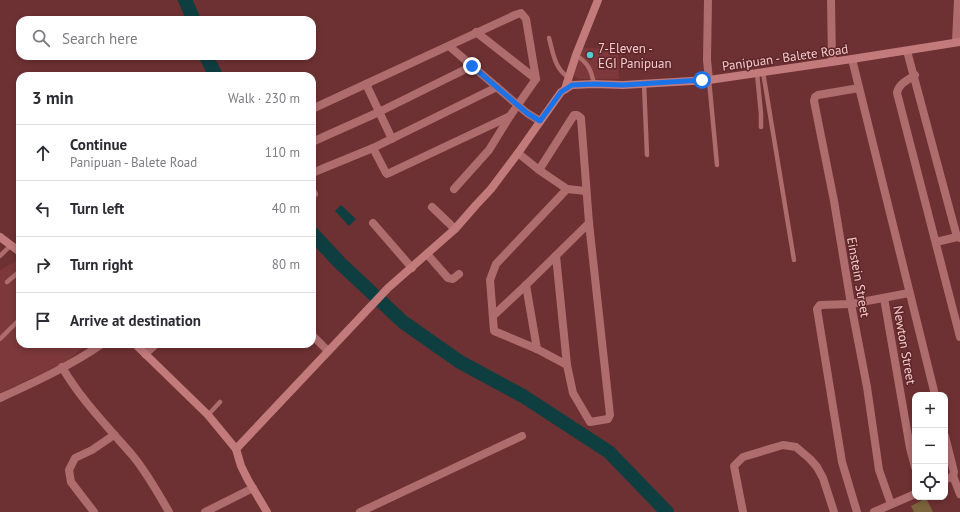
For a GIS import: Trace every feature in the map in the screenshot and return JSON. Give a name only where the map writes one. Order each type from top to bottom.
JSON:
[{"type":"main road","points":[[236,449],[388,288],[455,229],[491,189],[561,92],[565,89],[576,55],[598,0]]},
{"type":"main road","name":"Panipuan - Balete Road","points":[[565,89],[572,85],[644,84],[709,80],[958,42]]},
{"type":"main road","points":[[0,237],[16,249]]},
{"type":"main road","points":[[139,348],[208,415],[236,449],[241,466],[267,512]]},
{"type":"street","points":[[708,0],[707,60],[709,80]]},
{"type":"street","points":[[832,0],[832,62]]},
{"type":"street","points":[[958,0],[958,42]]},
{"type":"street","points":[[316,106],[449,46],[476,32],[518,14],[524,15],[526,19],[536,79],[510,116],[489,150],[454,188]]},
{"type":"street","points":[[476,32],[536,79]]},
{"type":"street","points":[[449,46],[527,113],[540,121]]},
{"type":"street","points":[[907,50],[958,237],[936,242]]},
{"type":"street","points":[[852,59],[934,392]]},
{"type":"street","points":[[316,140],[379,112],[472,66]]},
{"type":"street","points":[[914,75],[897,88],[897,93],[960,337]]},
{"type":"street","points":[[366,84],[392,139]]},
{"type":"street","points":[[316,171],[373,148],[497,87]]},
{"type":"street","name":"Einstein Street","points":[[859,88],[818,95],[815,96],[814,101],[834,201],[851,304],[867,387],[879,470],[891,504]]},
{"type":"street","points":[[539,170],[574,115],[577,114],[581,118],[589,223],[610,414],[608,419],[590,422],[573,393],[567,365],[556,256]]},
{"type":"street","points":[[373,148],[387,174],[510,116]]},
{"type":"street","points":[[518,153],[539,170],[567,188],[586,192]]},
{"type":"street","points":[[567,188],[496,264],[490,280],[494,331],[536,349],[567,365]]},
{"type":"street","points":[[432,207],[455,229]]},
{"type":"street","points":[[373,223],[412,268]]},
{"type":"street","points":[[493,316],[589,223]]},
{"type":"street","points":[[427,254],[448,278],[453,279],[459,274]]},
{"type":"street","points":[[526,285],[536,349]]},
{"type":"street","points":[[857,512],[842,462],[817,310],[820,305],[851,304],[909,293]]},
{"type":"street","name":"Newton Street","points":[[884,298],[910,448],[914,464]]},
{"type":"street","points":[[316,339],[328,351]]},
{"type":"street","points":[[0,398],[34,383],[96,348]]},
{"type":"street","points":[[145,354],[152,348]]},
{"type":"street","points":[[62,367],[72,384],[145,472],[169,512]]},
{"type":"street","points":[[94,512],[71,482],[69,470],[75,458],[92,450],[114,435]]},
{"type":"street","points":[[360,512],[522,436]]},
{"type":"street","points":[[742,512],[734,466],[743,456],[788,445],[796,447],[810,459],[817,468],[823,478],[834,512]]},
{"type":"street","points":[[948,448],[954,472],[953,476],[960,494]]},
{"type":"street","points":[[948,478],[953,476]]},
{"type":"street","points":[[205,512],[253,488]]},
{"type":"street","points":[[874,512],[912,495]]},
{"type":"lane","points":[[549,38],[557,66],[561,73],[568,77]]},
{"type":"lane","points":[[576,55],[586,62],[594,84]]},
{"type":"lane","points":[[760,72],[761,127]]},
{"type":"lane","points":[[760,72],[794,260]]},
{"type":"lane","points":[[709,80],[717,165]]},
{"type":"lane","points":[[644,84],[647,155]]},
{"type":"lane","points":[[0,256],[11,245]]},
{"type":"lane","points":[[7,282],[16,274]]},
{"type":"lane","points":[[0,339],[16,323]]},
{"type":"lane","points":[[208,415],[220,402]]},
{"type":"shaded area","points":[[582,48],[618,49],[619,79],[580,79],[574,76],[573,72]]},
{"type":"shaded area","points":[[16,261],[16,348],[82,348],[66,362],[0,393],[0,270]]},
{"type":"shaded area","points":[[922,500],[927,500],[933,512],[914,512],[911,506]]},
{"type":"water","points":[[341,205],[356,219],[349,226],[335,211]]},
{"type":"waterway","points":[[185,0],[192,16]]},
{"type":"waterway","points":[[208,60],[214,72]]},
{"type":"waterway","points":[[316,237],[340,263],[403,322],[460,362],[523,396],[609,452],[667,512]]},
{"type":"place","name":"7-Eleven - EGI Panipuan","points":[[590,55]]},
{"type":"route","points":[[472,66],[527,113],[540,121],[561,92],[572,85],[623,85],[702,80]]}]
